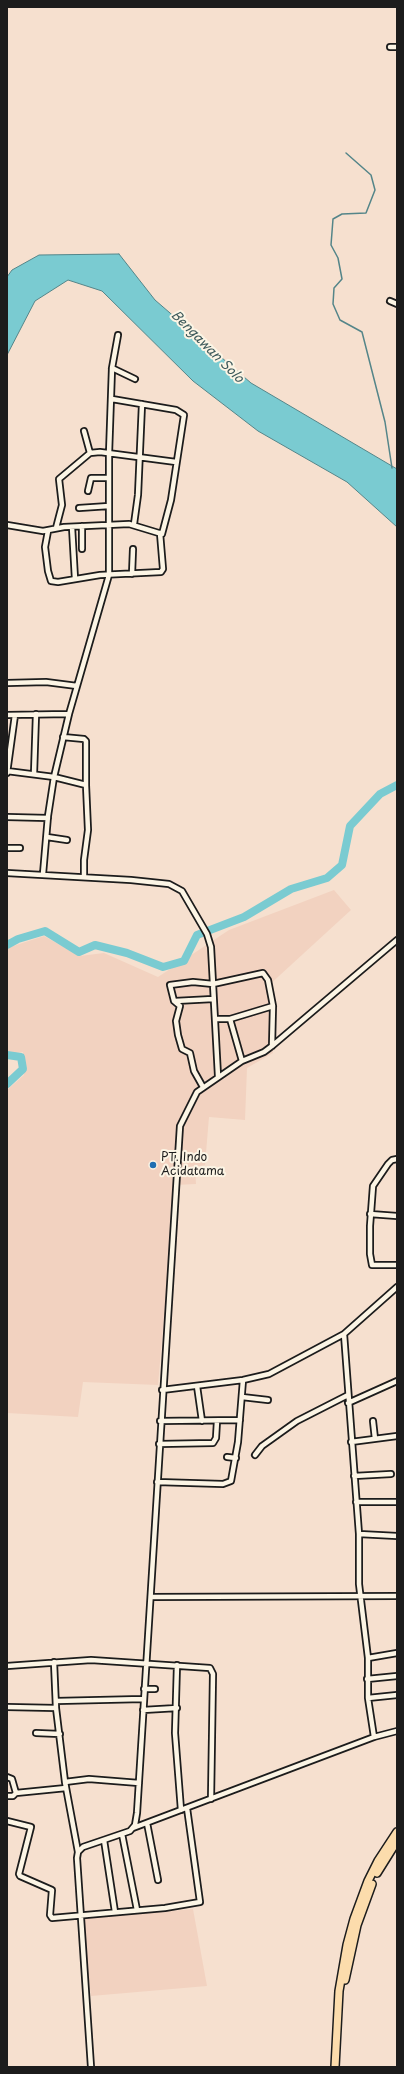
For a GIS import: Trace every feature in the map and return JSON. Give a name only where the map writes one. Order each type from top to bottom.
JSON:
[{"type":"highway","points":[[336,2067],[339,1991],[347,1945],[354,1919],[368,1881],[378,1861],[397,1832]]},
{"type":"highway","points":[[340,2067],[345,1981],[352,1944],[371,1887],[378,1872],[397,1841]]},
{"type":"street","points":[[390,47],[397,47]]},
{"type":"street","points":[[390,302],[397,304]]},
{"type":"street","points":[[43,874],[48,818],[54,777],[69,714],[109,575],[108,478],[112,368],[118,335]]},
{"type":"street","points":[[112,368],[135,379]]},
{"type":"street","points":[[112,399],[180,411],[184,414],[171,500],[162,534],[160,533]]},
{"type":"street","points":[[134,524],[138,495],[142,404]]},
{"type":"street","points":[[84,431],[90,453]]},
{"type":"street","points":[[56,528],[62,505],[59,479],[90,453],[176,462]]},
{"type":"street","points":[[88,491],[90,478],[108,478]]},
{"type":"street","points":[[79,508],[109,506]]},
{"type":"street","points":[[7,525],[48,531],[56,528],[134,524],[160,533]]},
{"type":"street","points":[[82,526],[82,549]]},
{"type":"street","points":[[72,527],[75,579]]},
{"type":"street","points":[[48,531],[46,557],[50,579],[51,581],[58,582],[100,575],[163,571],[160,533]]},
{"type":"street","points":[[132,548],[132,574]]},
{"type":"street","points":[[7,682],[46,682],[77,686]]},
{"type":"street","points":[[34,774],[36,714]]},
{"type":"street","points":[[7,715],[69,714]]},
{"type":"street","points":[[16,715],[7,772],[54,777],[86,785]]},
{"type":"street","points":[[64,737],[86,740],[88,830],[84,860],[84,876]]},
{"type":"street","points":[[7,817],[48,818]]},
{"type":"street","points":[[46,837],[67,840]]},
{"type":"street","points":[[7,848],[20,848]]},
{"type":"street","points":[[7,873],[84,876],[163,884],[177,887],[184,894],[207,934],[212,947],[212,984],[218,1076]]},
{"type":"street","points":[[134,1828],[137,1813],[143,1699],[151,1597],[160,1421],[179,1130],[191,1100],[203,1087],[218,1076],[272,1046],[397,940]]},
{"type":"street","points":[[203,1087],[194,1071],[190,1053],[182,1046],[176,1021],[180,1006],[174,1001],[170,985],[193,982],[212,984],[263,973],[268,980],[273,1006],[272,1046]]},
{"type":"street","points":[[174,1001],[213,999]]},
{"type":"street","points":[[215,1019],[230,1019],[273,1006]]},
{"type":"street","points":[[230,1019],[242,1062]]},
{"type":"street","points":[[397,1159],[392,1160],[388,1164],[373,1186],[370,1214],[372,1263],[375,1265],[397,1265]]},
{"type":"street","points":[[370,1214],[397,1216]]},
{"type":"street","points":[[162,1390],[242,1380],[269,1374],[344,1334],[397,1287]]},
{"type":"street","points":[[344,1334],[359,1534],[361,1596],[368,1658],[368,1698],[374,1737]]},
{"type":"street","points":[[157,1482],[226,1484],[233,1478],[240,1420],[242,1380]]},
{"type":"street","points":[[255,1455],[262,1446],[297,1421],[348,1399],[397,1381]]},
{"type":"street","points":[[197,1386],[202,1421]]},
{"type":"street","points":[[242,1397],[268,1400]]},
{"type":"street","points":[[160,1421],[240,1420]]},
{"type":"street","points":[[159,1444],[213,1443],[216,1441],[217,1421]]},
{"type":"street","points":[[373,1421],[375,1439]]},
{"type":"street","points":[[351,1442],[397,1436]]},
{"type":"street","points":[[227,1457],[236,1458]]},
{"type":"street","points":[[354,1476],[391,1474]]},
{"type":"street","points":[[356,1502],[397,1502]]},
{"type":"street","points":[[359,1534],[397,1536]]},
{"type":"street","points":[[151,1597],[397,1596]]},
{"type":"street","points":[[368,1658],[397,1653]]},
{"type":"street","points":[[7,1666],[91,1660],[208,1667],[212,1670],[211,1799]]},
{"type":"street","points":[[54,1662],[56,1708],[65,1782],[78,1852],[77,1876],[91,2067]]},
{"type":"street","points":[[177,1665],[177,1708],[175,1733],[181,1810]]},
{"type":"street","points":[[367,1679],[397,1676]]},
{"type":"street","points":[[144,1689],[155,1689]]},
{"type":"street","points":[[368,1698],[397,1695]]},
{"type":"street","points":[[56,1701],[143,1699]]},
{"type":"street","points":[[7,1707],[56,1708]]},
{"type":"street","points":[[143,1710],[177,1708]]},
{"type":"street","points":[[78,1852],[83,1847],[122,1834],[134,1828],[296,1766],[374,1737],[397,1731]]},
{"type":"street","points":[[36,1733],[60,1734]]},
{"type":"street","points":[[7,1777],[12,1779],[16,1793]]},
{"type":"street","points":[[65,1782],[89,1779],[139,1783]]},
{"type":"street","points":[[7,1796],[13,1796],[16,1793],[66,1788]]},
{"type":"street","points":[[7,1821],[32,1827],[19,1874],[20,1876],[52,1890],[51,1917],[80,1916],[200,1902],[187,1808]]},
{"type":"street","points":[[147,1823],[158,1880]]},
{"type":"street","points":[[122,1834],[137,1910]]},
{"type":"street","points":[[104,1840],[115,1912]]},
{"type":"shaded area","points":[[334,890],[351,910],[267,987],[273,1053],[247,1068],[245,1120],[209,1117],[205,1165],[195,1167],[196,1184],[175,1185],[158,1385],[83,1382],[78,1417],[7,1413],[7,1090],[24,1075],[23,1052],[7,1054],[7,948],[44,936],[80,956],[104,953],[158,977],[229,930]]},
{"type":"shaded area","points":[[193,1909],[207,1986],[91,1996],[81,1919]]},
{"type":"water","name":"Bengawan Solo","points":[[119,254],[155,300],[251,383],[397,469],[397,527],[347,482],[258,431],[193,381],[102,291],[68,280],[35,301],[7,355],[7,277],[12,270],[39,255]]},
{"type":"waterway","points":[[346,153],[371,175],[375,190],[366,213],[342,214],[333,219],[331,245],[338,258],[342,279],[334,288],[333,304],[340,320],[362,332],[385,422],[392,468]]},
{"type":"waterway","points":[[7,945],[18,939],[45,931],[79,952],[95,945],[127,953],[163,967],[184,961],[197,935],[244,917],[291,889],[327,878],[342,865],[350,826],[380,794],[397,785]]},
{"type":"waterway","points":[[7,1055],[21,1057],[23,1069],[7,1084]]},
{"type":"place","name":"PT. Indo Acidatama","points":[[153,1165]]}]
